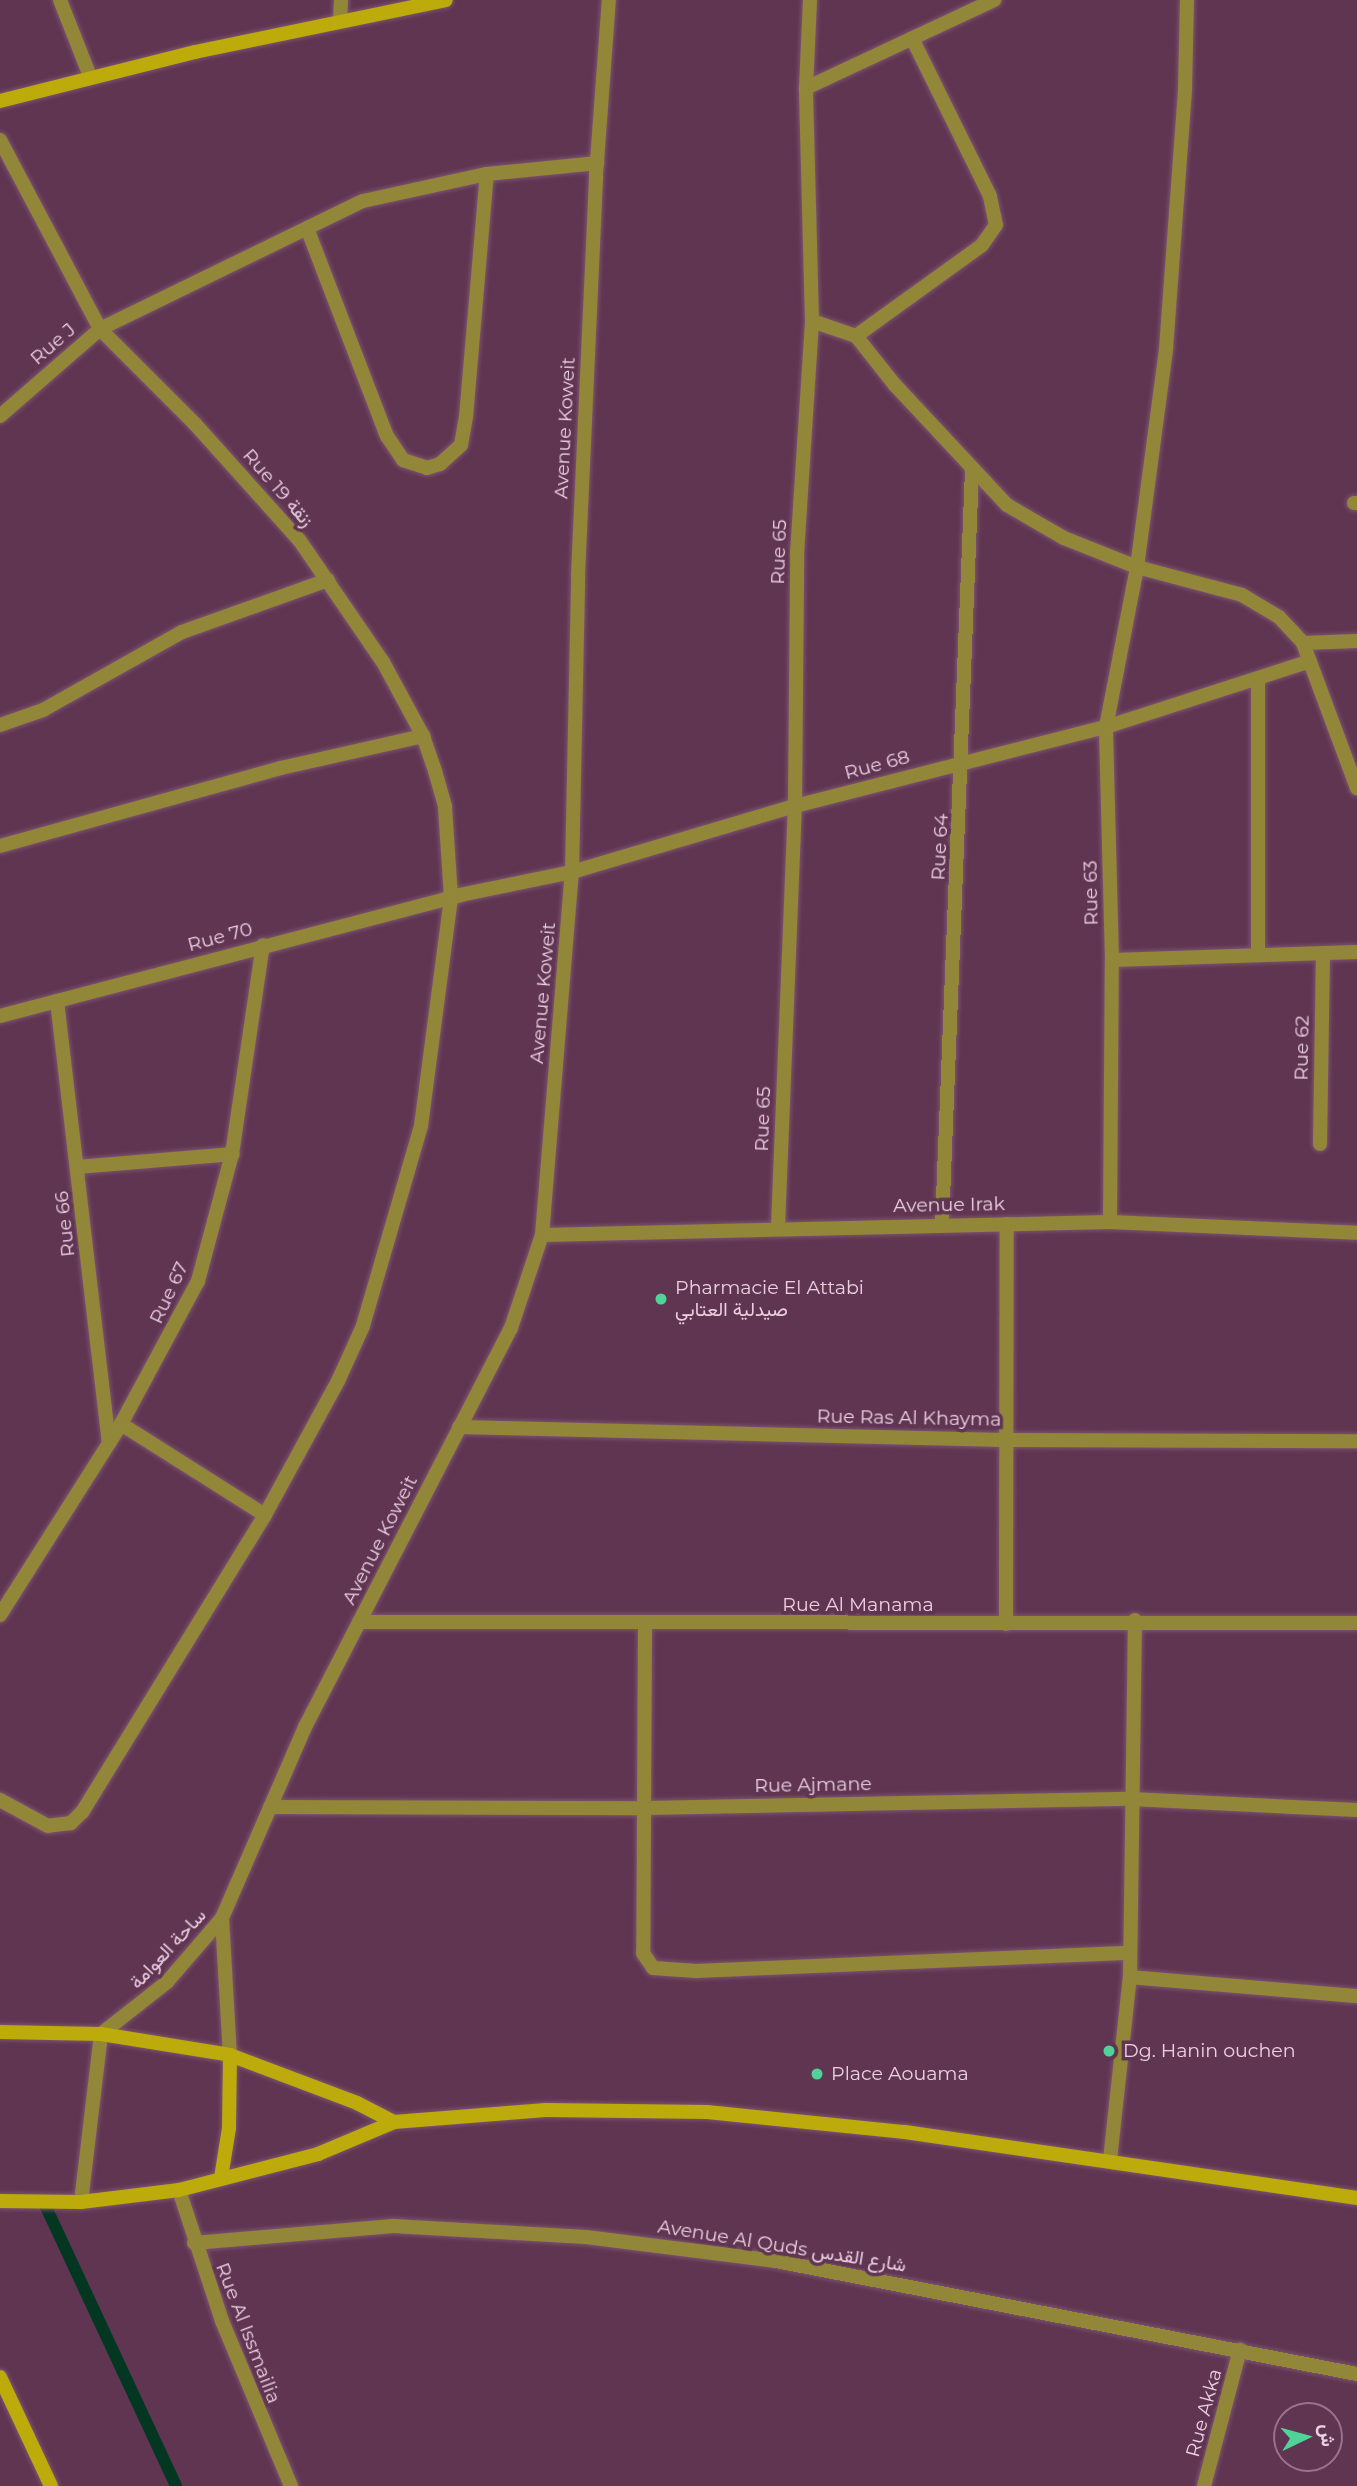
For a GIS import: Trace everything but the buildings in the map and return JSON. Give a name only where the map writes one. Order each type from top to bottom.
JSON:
[{"type":"main road","points":[[0,101],[90,76],[340,20],[446,0]]},
{"type":"main road","points":[[0,2032],[101,2034],[230,2055],[357,2103],[394,2122]]},
{"type":"main road","points":[[221,2178],[229,2128],[230,2055]]},
{"type":"main road","points":[[0,2202],[81,2202],[179,2190],[318,2154],[394,2122],[546,2110],[706,2112],[1110,2160],[1357,2198]]},
{"type":"main road","points":[[0,2376],[51,2486]]},
{"type":"street","points":[[60,0],[90,76]]},
{"type":"street","points":[[340,20],[341,0]]},
{"type":"street","name":"Avenue Koweit","points":[[222,1918],[270,1807],[359,1622],[511,1328],[542,1235],[572,872],[578,575],[597,163],[610,0]]},
{"type":"street","name":"Rue 65","points":[[778,1227],[795,806],[797,554],[813,321],[806,88],[810,0]]},
{"type":"street","points":[[806,88],[994,0]]},
{"type":"street","name":"Rue 63","points":[[1110,1222],[1112,960],[1107,727],[1137,567],[1166,349],[1185,88],[1187,0]]},
{"type":"street","points":[[856,336],[982,245],[996,225],[990,196],[912,38]]},
{"type":"street","name":"Rue 19 زنقة","points":[[0,140],[100,330],[257,491],[328,580],[383,662],[424,736],[445,807],[455,896],[421,1126],[396,1225],[363,1326],[265,1515],[76,1819],[48,1826],[0,1800]]},
{"type":"street","name":"Rue J","points":[[0,416],[100,330],[363,201],[487,173],[597,163]]},
{"type":"street","points":[[307,228],[387,436],[403,460],[427,468],[440,464],[461,445],[487,173]]},
{"type":"street","points":[[813,321],[856,336],[972,471],[1007,505],[1034,521],[1137,567],[1253,600],[1279,617],[1303,643],[1354,767],[1357,788]]},
{"type":"street","name":"Rue 64","points":[[942,1224],[963,762],[972,471]]},
{"type":"street","points":[[0,725],[43,710],[182,632],[328,580]]},
{"type":"street","points":[[1303,643],[1357,641]]},
{"type":"street","name":"Rue 68","points":[[506,886],[572,872],[795,806],[1107,727],[1310,661]]},
{"type":"street","points":[[1258,680],[1258,953]]},
{"type":"street","points":[[0,846],[281,768],[424,736]]},
{"type":"street","name":"Rue 70","points":[[0,1016],[262,945],[455,896],[506,886]]},
{"type":"street","name":"Rue 67","points":[[0,1615],[121,1424],[198,1282],[232,1154],[262,945]]},
{"type":"street","points":[[1112,960],[1258,953],[1357,952]]},
{"type":"street","name":"Rue 62","points":[[1320,1144],[1323,953]]},
{"type":"street","name":"Rue 66","points":[[57,1001],[109,1443]]},
{"type":"street","points":[[78,1167],[232,1154]]},
{"type":"street","name":"Avenue Irak","points":[[542,1235],[778,1227],[1110,1222],[1357,1233]]},
{"type":"street","points":[[1006,1625],[1007,1224]]},
{"type":"street","points":[[121,1424],[265,1515]]},
{"type":"street","name":"Rue Ras Al Khayma","points":[[459,1427],[1005,1440],[1357,1441]]},
{"type":"street","points":[[1110,2160],[1130,1977],[1130,1799],[1135,1620]]},
{"type":"street","name":"Rue Al Manama","points":[[359,1622],[1006,1625],[1135,1620],[1357,1623]]},
{"type":"street","points":[[645,1625],[646,1808],[643,1953],[653,1968],[696,1971],[1130,1953]]},
{"type":"street","name":"Rue Ajmane","points":[[270,1807],[646,1808],[1130,1799],[1357,1810]]},
{"type":"street","name":"ساحة العوامة","points":[[101,2034],[167,1982],[222,1918]]},
{"type":"street","name":"ساحة العوامة","points":[[222,1918],[230,2055]]},
{"type":"street","points":[[1130,1977],[1357,1996]]},
{"type":"street","points":[[81,2202],[101,2034]]},
{"type":"street","name":"Rue Al Issmailia","points":[[179,2190],[194,2243],[291,2486]]},
{"type":"street","name":"Avenue Al Quds شارع القدس","points":[[194,2243],[393,2226],[586,2236],[776,2261],[1357,2374]]},
{"type":"street","name":"Rue Akka","points":[[1205,2486],[1240,2350]]},
{"type":"waterway","points":[[46,2207],[176,2486]]},
{"type":"place","name":"Pharmacie El Attabi صيدلية العتابي","points":[[661,1299]]},
{"type":"place","name":"Dg. Hanin ouchen","points":[[1109,2051]]},
{"type":"place","name":"Place Aouama","points":[[817,2074]]}]
